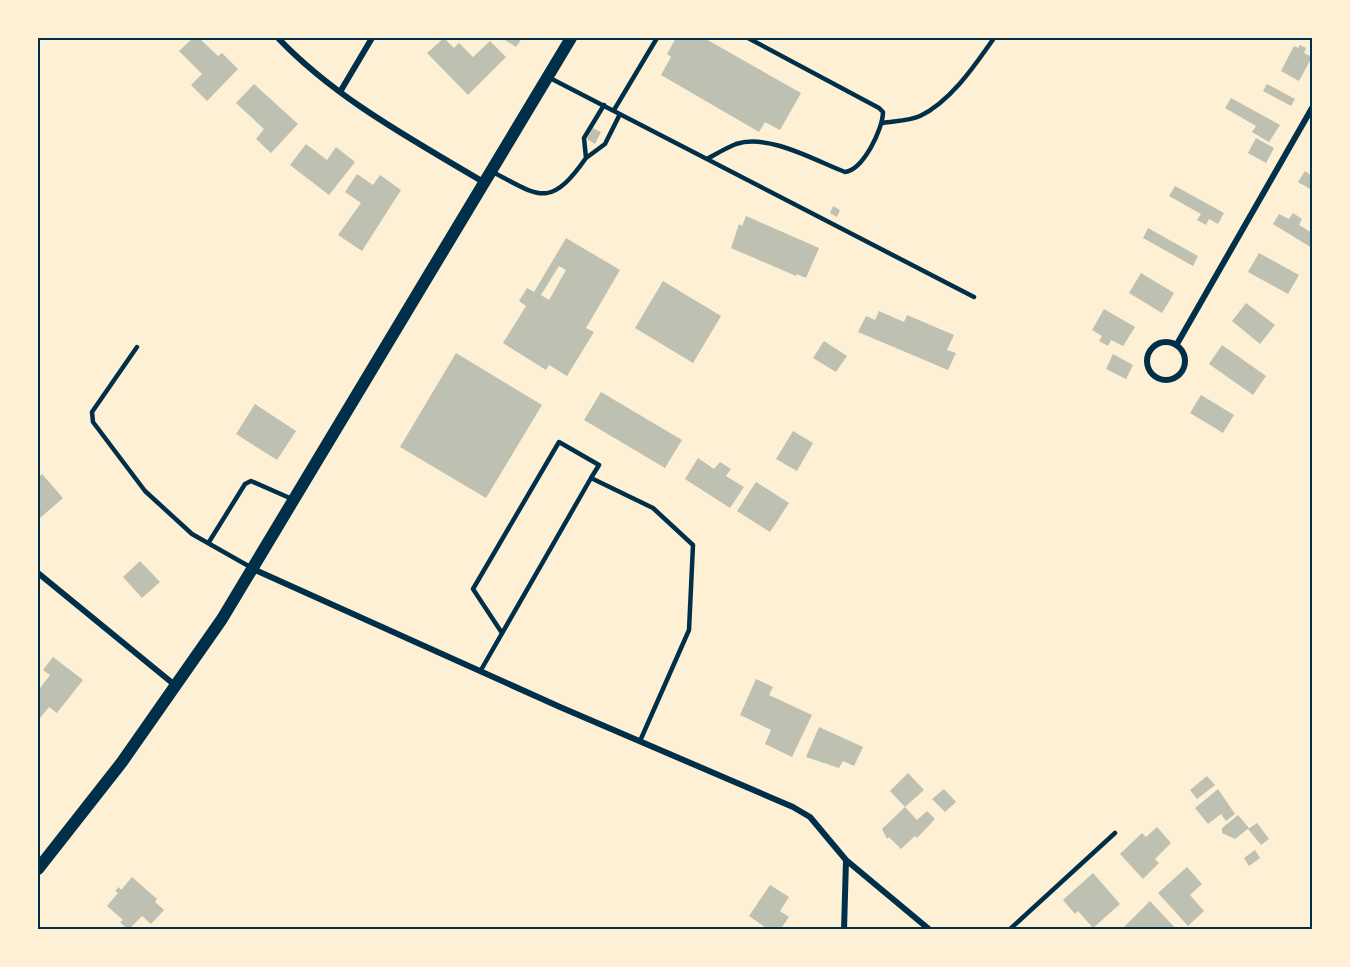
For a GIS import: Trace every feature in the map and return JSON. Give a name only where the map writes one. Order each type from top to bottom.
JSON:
[{"type":"main road","points":[[38,869],[103,788],[177,687],[252,568],[571,38]]},
{"type":"street","points":[[278,38],[308,67],[340,92],[485,183]]},
{"type":"street","points":[[340,92],[372,38]]},
{"type":"street","points":[[1176,344],[1312,108]]},
{"type":"street","points":[[1167,341],[1176,344],[1183,351],[1186,360],[1184,369],[1170,380],[1160,380],[1152,375],[1147,367],[1147,357],[1158,343],[1167,341]]},
{"type":"street","points":[[252,568],[793,807],[810,817],[846,860],[930,930]]},
{"type":"street","points":[[38,573],[177,687]]},
{"type":"street","points":[[844,930],[846,860]]},
{"type":"lane","points":[[614,110],[657,38]]},
{"type":"lane","points":[[707,159],[736,144],[760,143],[783,147],[844,172],[850,171],[860,165],[883,123],[883,112],[879,108],[748,38]]},
{"type":"lane","points":[[883,123],[920,116],[937,105],[960,82],[994,38]]},
{"type":"lane","points":[[548,77],[974,297]]},
{"type":"lane","points":[[586,158],[585,138],[604,105]]},
{"type":"lane","points":[[491,171],[534,194],[553,192],[567,184],[586,158],[605,144],[620,114]]},
{"type":"lane","points":[[137,347],[92,412],[93,422],[145,491],[192,534],[252,568]]},
{"type":"lane","points":[[481,670],[598,465],[559,442],[473,589],[502,633]]},
{"type":"lane","points":[[591,478],[653,508],[693,545],[689,630],[640,741]]},
{"type":"lane","points":[[209,542],[245,484],[251,481],[293,500]]},
{"type":"lane","points":[[1009,930],[1115,833]]},
{"type":"building","points":[[193,38],[199,38],[218,56],[222,53],[238,69],[207,101],[191,85],[202,74],[179,51]]},
{"type":"building","points":[[444,38],[454,48],[459,43],[473,57],[490,41],[506,57],[468,95],[427,53]]},
{"type":"building","points":[[502,38],[522,38],[516,47]]},
{"type":"building","points":[[676,38],[704,38],[801,93],[780,130],[765,122],[759,132],[661,75],[671,57],[667,54]]},
{"type":"building","points":[[1300,45],[1306,48],[1304,53],[1312,57],[1299,81],[1281,71],[1294,46],[1298,48]]},
{"type":"building","points":[[254,84],[298,124],[271,153],[256,139],[264,129],[236,103]]},
{"type":"building","points":[[1267,84],[1295,99],[1291,106],[1263,91]]},
{"type":"building","points":[[1231,98],[1280,125],[1269,142],[1252,132],[1256,126],[1225,108]]},
{"type":"building","points":[[593,128],[601,132],[595,144],[587,139]]},
{"type":"building","points":[[1256,138],[1274,148],[1266,163],[1248,153]]},
{"type":"building","points":[[306,144],[327,160],[336,147],[355,162],[329,195],[290,165]]},
{"type":"building","points":[[1305,171],[1312,176],[1312,190],[1298,182]]},
{"type":"building","points":[[357,174],[373,185],[380,175],[401,190],[362,251],[338,235],[361,203],[345,192]]},
{"type":"building","points":[[1175,186],[1224,213],[1218,224],[1209,219],[1206,225],[1197,220],[1201,214],[1169,196]]},
{"type":"building","points":[[833,206],[840,210],[837,217],[830,213]]},
{"type":"building","points":[[1293,213],[1302,219],[1299,225],[1312,233],[1312,248],[1273,224],[1279,214],[1289,219]]},
{"type":"building","points":[[746,216],[819,248],[806,278],[797,274],[796,276],[731,248],[739,224],[742,226]]},
{"type":"building","points":[[1148,228],[1198,256],[1193,266],[1143,238]]},
{"type":"building","points":[[566,238],[620,270],[586,328],[594,332],[567,376],[549,365],[546,370],[503,343],[526,306],[519,301],[527,288],[534,292]],"holes":[[[559,266],[566,270],[549,300],[541,295]]]},
{"type":"building","points":[[1259,253],[1299,275],[1288,294],[1248,272]]},
{"type":"building","points":[[1141,273],[1174,293],[1162,313],[1129,293]]},
{"type":"building","points":[[663,281],[721,316],[693,363],[635,328]]},
{"type":"building","points":[[1246,303],[1275,325],[1260,344],[1232,321]]},
{"type":"building","points":[[1104,309],[1135,327],[1123,346],[1111,340],[1108,346],[1099,341],[1102,336],[1092,330]]},
{"type":"building","points":[[879,311],[904,322],[907,315],[954,335],[947,350],[956,353],[948,370],[858,332],[866,316],[875,320]]},
{"type":"building","points":[[824,341],[847,356],[836,372],[813,358]]},
{"type":"building","points":[[1222,345],[1266,376],[1253,395],[1209,364]]},
{"type":"building","points":[[456,353],[542,405],[486,498],[400,447]]},
{"type":"building","points":[[1113,354],[1133,365],[1126,379],[1106,369]]},
{"type":"building","points":[[601,392],[682,440],[665,468],[584,420]]},
{"type":"building","points":[[1201,395],[1234,415],[1223,433],[1190,413]]},
{"type":"building","points":[[255,404],[296,431],[277,460],[236,434]]},
{"type":"building","points":[[793,431],[813,443],[797,471],[776,459]]},
{"type":"building","points":[[698,458],[714,469],[720,462],[731,469],[726,476],[744,487],[730,508],[685,479]]},
{"type":"building","points":[[42,474],[63,498],[40,518],[38,516],[38,478]]},
{"type":"building","points":[[756,482],[789,503],[770,532],[737,511]]},
{"type":"building","points":[[140,561],[160,582],[142,598],[123,577]]},
{"type":"building","points":[[53,657],[83,680],[57,713],[49,707],[40,718],[38,716],[38,691],[50,675],[43,670]]},
{"type":"building","points":[[756,679],[773,687],[769,695],[812,715],[792,757],[765,744],[771,730],[740,715]]},
{"type":"building","points":[[819,727],[863,747],[854,766],[843,761],[839,768],[806,757]]},
{"type":"building","points":[[908,773],[924,790],[905,807],[890,791]]},
{"type":"building","points":[[1207,776],[1215,785],[1197,799],[1190,790]]},
{"type":"building","points":[[944,789],[956,802],[945,812],[932,799]]},
{"type":"building","points":[[1218,789],[1235,814],[1226,821],[1221,814],[1208,824],[1195,808]]},
{"type":"building","points":[[905,807],[917,820],[927,811],[935,819],[917,838],[915,836],[901,849],[889,837],[887,839],[882,829]]},
{"type":"building","points":[[1238,815],[1249,828],[1235,839],[1222,833],[1222,828]]},
{"type":"building","points":[[1257,823],[1269,839],[1261,845],[1248,829]]},
{"type":"building","points":[[1157,827],[1171,843],[1155,859],[1159,863],[1143,879],[1120,854],[1142,833],[1146,837]]},
{"type":"building","points":[[1255,850],[1260,858],[1249,866],[1244,858]]},
{"type":"building","points":[[1187,867],[1202,884],[1190,895],[1204,911],[1188,926],[1158,893]]},
{"type":"building","points":[[1093,873],[1120,904],[1093,928],[1078,911],[1075,914],[1063,900]]},
{"type":"building","points":[[132,877],[157,899],[155,902],[164,910],[151,924],[142,916],[128,930],[120,922],[123,920],[107,906],[118,893],[115,891],[119,887],[121,890]]},
{"type":"building","points":[[770,885],[789,897],[780,911],[789,917],[780,930],[769,930],[749,916]]},
{"type":"building","points":[[1150,901],[1177,930],[1121,930]]}]
